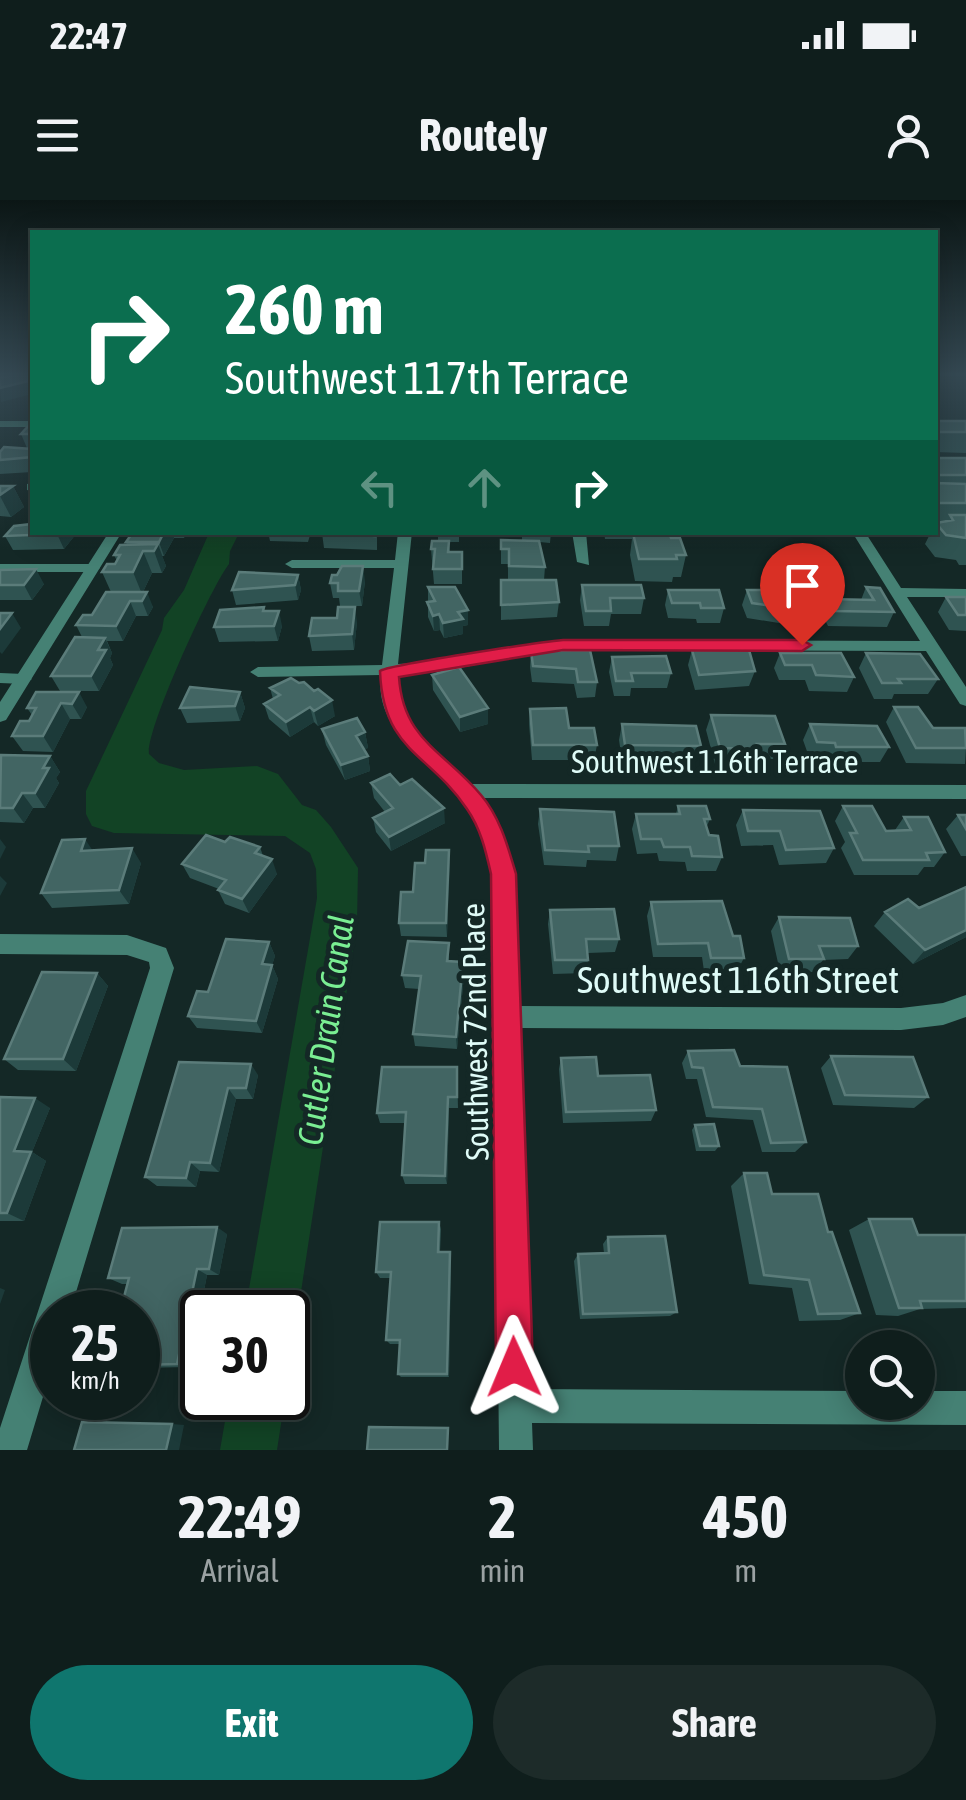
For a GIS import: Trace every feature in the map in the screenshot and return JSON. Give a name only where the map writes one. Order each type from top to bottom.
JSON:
[{"type":"street","points":[[0,716],[114,535]]},
{"type":"street","name":"Southwest 72nd Place","points":[[405,535],[389,671],[391,703],[400,727],[464,790],[483,815],[500,856],[506,895],[516,1450]]},
{"type":"street","points":[[580,535],[584,562]]},
{"type":"street","points":[[860,535],[966,700]]},
{"type":"street","points":[[292,564],[402,564]]},
{"type":"street","points":[[0,568],[94,568]]},
{"type":"street","points":[[897,592],[966,592]]},
{"type":"street","points":[[258,672],[430,668],[520,649],[573,644],[931,646]]},
{"type":"street","points":[[0,678],[24,678]]},
{"type":"street","name":"Southwest 116th Terrace","points":[[464,790],[966,792]]},
{"type":"street","points":[[0,944],[127,945],[158,956],[162,968],[61,1290]]},
{"type":"street","name":"Southwest 116th Street","points":[[508,1017],[901,1018],[943,1014],[966,1006]]},
{"type":"street","points":[[10,1450],[30,1387]]},
{"type":"street","points":[[515,1406],[966,1408]]},
{"type":"water","name":"Cutler Drain Canal","points":[[208,535],[238,535],[229,564],[168,689],[149,754],[159,763],[184,770],[257,766],[278,774],[302,805],[316,810],[331,827],[358,868],[357,924],[301,1290],[249,1290],[317,898],[316,869],[310,853],[285,836],[114,833],[92,826],[86,814],[86,791],[162,630],[164,618],[184,590]]},
{"type":"water","points":[[225,1420],[282,1420],[277,1450],[220,1450]]},
{"type":"building","points":[[4,447],[30,449],[30,457],[0,460]]},
{"type":"building","points":[[938,458],[966,458],[966,475],[938,475]]},
{"type":"building","points":[[938,483],[966,484],[966,503],[938,503]]},
{"type":"building","points":[[950,515],[966,515],[966,538],[946,535],[938,525],[953,520]]},
{"type":"building","points":[[30,524],[31,535],[5,536],[14,526]]},
{"type":"building","points":[[131,535],[162,535],[159,542],[126,542]]},
{"type":"building","points":[[633,535],[680,538],[686,555],[676,555],[677,559],[639,559]]},
{"type":"building","points":[[501,540],[539,541],[545,567],[509,566],[509,549],[501,549]]},
{"type":"building","points":[[432,541],[449,541],[448,552],[462,552],[462,569],[433,569]]},
{"type":"building","points":[[158,544],[154,551],[143,551],[133,572],[102,572],[107,564],[115,564],[120,555],[114,555],[120,545]]},
{"type":"building","points":[[342,566],[363,566],[359,591],[338,591],[338,583],[330,583]]},
{"type":"building","points":[[36,569],[24,585],[0,585],[0,570]]},
{"type":"building","points":[[239,572],[298,575],[295,585],[232,590]]},
{"type":"building","points":[[501,580],[556,580],[559,602],[501,605]]},
{"type":"building","points":[[582,585],[641,585],[644,598],[610,598],[611,611],[586,611]]},
{"type":"building","points":[[428,587],[455,587],[468,610],[458,612],[463,619],[443,623],[439,614],[433,616],[427,602],[435,601]]},
{"type":"building","points":[[866,587],[880,588],[894,612],[834,611],[828,599],[874,600]]},
{"type":"building","points":[[668,590],[719,590],[724,608],[672,603]]},
{"type":"building","points":[[747,590],[802,590],[809,604],[788,604],[791,609],[752,603]]},
{"type":"building","points":[[106,592],[147,592],[142,601],[130,601],[116,626],[76,625],[83,615],[92,615]]},
{"type":"building","points":[[946,597],[966,597],[966,615],[958,615]]},
{"type":"building","points":[[264,607],[263,611],[279,611],[274,626],[214,627],[220,610]]},
{"type":"building","points":[[338,607],[355,607],[352,634],[309,636],[312,618],[337,618]]},
{"type":"building","points":[[0,613],[12,613],[0,629]]},
{"type":"building","points":[[75,637],[105,638],[98,650],[106,650],[91,676],[51,676]]},
{"type":"building","points":[[590,650],[597,682],[578,682],[576,669],[533,666],[531,651]]},
{"type":"building","points":[[692,650],[749,650],[755,671],[699,675]]},
{"type":"building","points":[[780,653],[841,653],[854,677],[816,675],[812,665],[785,665]]},
{"type":"building","points":[[866,653],[920,654],[938,679],[882,683]]},
{"type":"building","points":[[666,656],[671,673],[631,673],[633,681],[616,681],[612,657]]},
{"type":"building","points":[[459,667],[488,708],[460,717],[432,675]]},
{"type":"building","points":[[291,678],[314,691],[318,689],[332,700],[314,711],[310,707],[286,722],[264,704],[280,695],[270,688]]},
{"type":"building","points":[[190,687],[240,692],[235,706],[180,708]]},
{"type":"building","points":[[36,692],[79,692],[72,704],[61,703],[43,736],[12,736],[20,721],[29,721],[36,708],[27,708]]},
{"type":"building","points":[[894,707],[918,707],[933,728],[965,728],[966,748],[916,748]]},
{"type":"building","points":[[566,708],[569,728],[594,728],[597,745],[533,745],[530,709]]},
{"type":"building","points":[[711,715],[775,716],[785,744],[757,744],[759,749],[720,748]]},
{"type":"building","points":[[357,718],[365,732],[356,736],[368,756],[341,765],[322,729]]},
{"type":"building","points":[[622,724],[696,726],[701,746],[625,745]]},
{"type":"building","points":[[810,724],[877,726],[889,747],[836,747],[835,743],[817,742]]},
{"type":"building","points":[[1,755],[50,756],[43,768],[49,768],[35,793],[22,793],[13,808],[0,808]]},
{"type":"building","points":[[390,774],[400,785],[412,779],[444,808],[389,837],[373,818],[393,808],[371,783]]},
{"type":"building","points":[[678,806],[706,806],[710,819],[704,819],[709,835],[718,836],[722,857],[692,856],[690,847],[664,847],[661,839],[641,839],[636,814],[680,814]]},
{"type":"building","points":[[843,806],[872,806],[886,831],[911,830],[904,817],[928,817],[945,852],[926,853],[929,860],[863,860],[850,833],[857,833]]},
{"type":"building","points":[[540,809],[614,812],[619,846],[588,846],[589,852],[545,850]]},
{"type":"building","points":[[743,810],[820,811],[834,848],[786,850],[780,831],[748,831]]},
{"type":"building","points":[[206,835],[225,842],[230,837],[260,847],[255,853],[272,859],[242,899],[218,890],[226,880],[182,864]]},
{"type":"building","points":[[85,839],[81,851],[132,848],[119,890],[41,893],[62,840]]},
{"type":"building","points":[[426,850],[449,850],[446,923],[399,923],[401,892],[413,892],[415,863],[425,863]]},
{"type":"building","points":[[966,887],[966,930],[925,950],[885,912],[908,899],[919,908]]},
{"type":"building","points":[[722,901],[733,936],[740,936],[744,958],[711,958],[708,943],[658,944],[651,902]]},
{"type":"building","points":[[614,909],[619,939],[586,939],[588,960],[555,960],[550,910]]},
{"type":"building","points":[[779,917],[850,918],[858,946],[819,946],[824,959],[789,959]]},
{"type":"building","points":[[226,939],[269,942],[262,964],[272,965],[256,1021],[188,1016],[197,991],[208,992]]},
{"type":"building","points":[[408,941],[449,943],[447,961],[463,962],[456,1037],[413,1034],[421,976],[402,975]]},
{"type":"building","points":[[42,972],[97,973],[63,1059],[4,1059]]},
{"type":"building","points":[[734,1050],[740,1066],[787,1067],[806,1142],[771,1143],[762,1109],[713,1107],[703,1068],[692,1067],[688,1051]]},
{"type":"building","points":[[831,1056],[913,1057],[928,1097],[845,1095]]},
{"type":"building","points":[[596,1057],[598,1076],[650,1075],[656,1110],[566,1112],[561,1058]]},
{"type":"building","points":[[179,1062],[251,1064],[246,1088],[228,1088],[210,1163],[190,1162],[186,1178],[145,1177]]},
{"type":"building","points":[[382,1067],[457,1067],[457,1097],[448,1097],[445,1176],[402,1175],[406,1112],[377,1113]]},
{"type":"building","points":[[0,1097],[35,1098],[14,1151],[31,1152],[7,1213],[0,1213]]},
{"type":"building","points":[[714,1124],[719,1146],[700,1146],[695,1125]]},
{"type":"building","points":[[744,1173],[767,1173],[772,1194],[818,1194],[828,1232],[832,1232],[860,1313],[818,1314],[809,1280],[764,1275]]},
{"type":"building","points":[[869,1219],[912,1219],[918,1235],[966,1235],[966,1301],[920,1301],[922,1308],[899,1308]]},
{"type":"building","points":[[380,1222],[439,1222],[438,1252],[450,1252],[447,1374],[398,1374],[400,1340],[386,1340],[391,1272],[376,1272]]},
{"type":"building","points":[[217,1227],[209,1269],[197,1269],[193,1290],[180,1290],[177,1364],[160,1364],[160,1290],[126,1290],[129,1278],[108,1278],[122,1228]]},
{"type":"building","points":[[665,1236],[677,1312],[583,1314],[578,1254],[609,1253],[608,1237]]},
{"type":"building","points":[[82,1422],[172,1424],[166,1450],[74,1450]]},
{"type":"building","points":[[369,1427],[448,1428],[447,1450],[367,1450]]},
{"type":"route","points":[[514,1367],[504,874],[494,840],[476,803],[400,727],[391,703],[389,671],[457,664],[520,649],[563,645],[802,645]]}]
